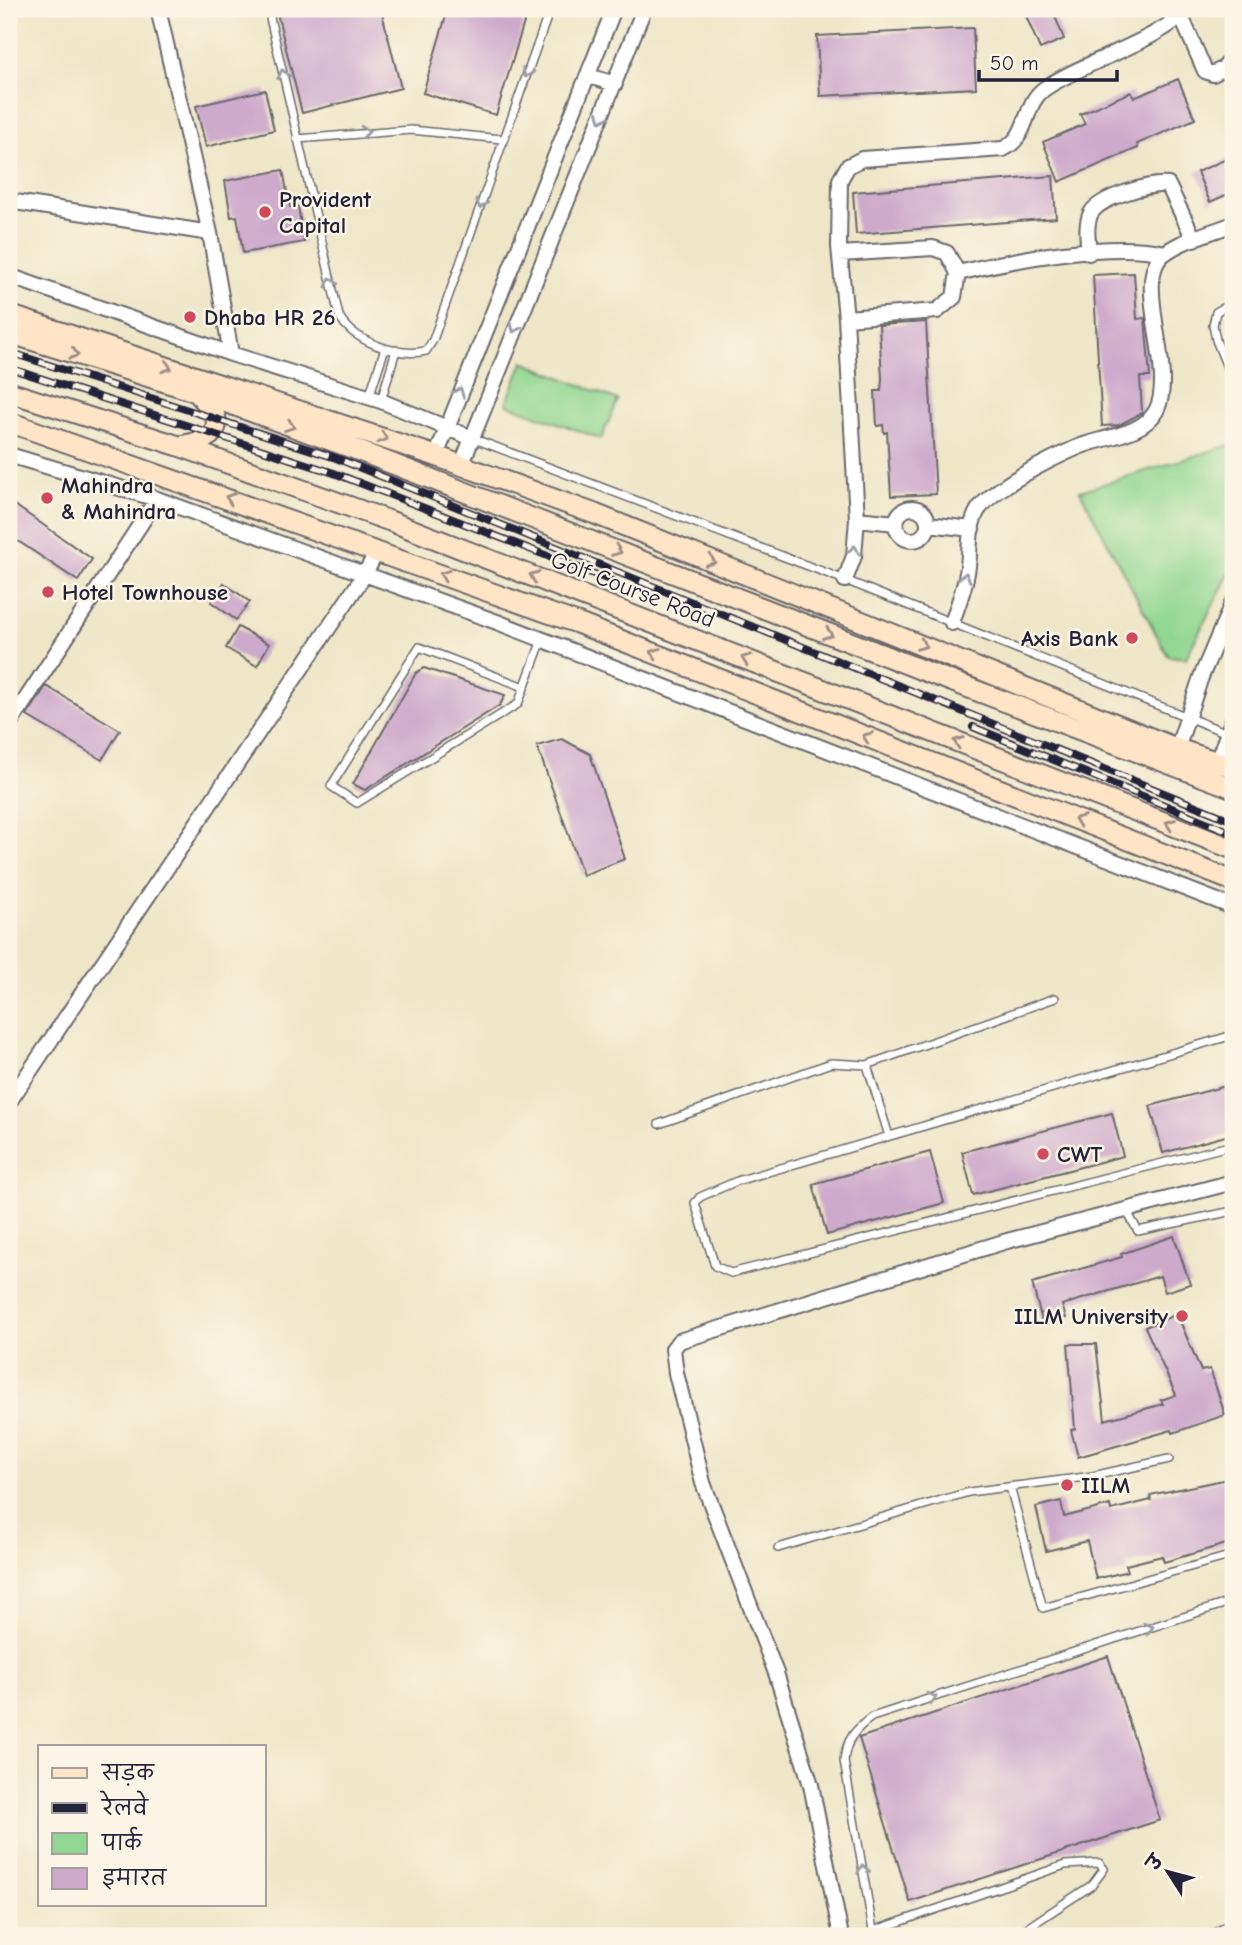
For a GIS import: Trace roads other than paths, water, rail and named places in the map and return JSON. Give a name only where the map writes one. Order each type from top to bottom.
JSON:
[{"type":"main road","points":[[9,315],[436,456],[595,514],[1175,757]]},
{"type":"main road","name":"Golf Course Road","points":[[9,333],[197,393],[440,481],[585,538],[1175,757],[1220,770],[1233,788]]},
{"type":"main road","name":"Golf Course Road","points":[[9,391],[178,446],[378,516],[1233,849]]},
{"type":"main road","points":[[178,446],[200,443],[214,433],[218,419],[214,408],[197,393]]},
{"type":"main road","points":[[9,422],[577,623],[1228,876]]},
{"type":"main road","points":[[585,538],[595,514]]},
{"type":"main road","points":[[577,623],[588,597]]},
{"type":"street","points":[[158,9],[210,233],[231,354]]},
{"type":"street","points":[[436,456],[445,427],[553,168],[614,9]]},
{"type":"street","points":[[461,466],[644,9]]},
{"type":"street","points":[[845,580],[854,556],[857,519],[840,254],[840,180],[848,166],[862,159],[1003,149],[1015,144],[1042,90],[1184,13],[1205,71],[1213,74],[1224,68],[1233,57]]},
{"type":"street","points":[[589,76],[615,84]]},
{"type":"street","points":[[553,168],[578,177]]},
{"type":"street","points":[[1089,253],[1087,224],[1091,212],[1111,198],[1157,183],[1168,185],[1194,239]]},
{"type":"street","points":[[9,201],[210,233]]},
{"type":"street","points":[[952,623],[967,573],[976,513],[989,497],[1077,448],[1145,424],[1155,414],[1164,384],[1152,290],[1153,273],[1165,253],[1233,224]]},
{"type":"street","points":[[840,254],[933,248],[947,253],[958,273],[954,297],[937,311],[846,318]]},
{"type":"street","points":[[958,273],[1032,258],[1135,249],[1165,253]]},
{"type":"street","points":[[9,276],[231,354],[375,399],[471,438]]},
{"type":"street","points":[[9,455],[157,499],[542,639],[1233,907]]},
{"type":"street","points":[[9,726],[157,499]]},
{"type":"street","points":[[916,509],[925,514],[928,524],[925,534],[911,541],[902,537],[896,523],[900,513],[916,509]]},
{"type":"street","points":[[857,519],[896,523]]},
{"type":"street","points":[[928,524],[972,529]]},
{"type":"street","points":[[9,1102],[365,575],[377,551]]},
{"type":"street","points":[[1175,757],[1201,677],[1233,603]]},
{"type":"street","points":[[1220,770],[1233,719]]},
{"type":"street","points":[[841,1936],[811,1785],[776,1673],[703,1483],[676,1373],[673,1349],[679,1342],[1007,1241],[1233,1182]]},
{"type":"lane","points":[[268,9],[339,316],[352,332],[385,348],[411,354],[426,351],[433,341],[550,9]]},
{"type":"lane","points":[[298,139],[411,130],[502,139]]},
{"type":"lane","points":[[1233,302],[1216,312],[1213,325],[1233,382]]},
{"type":"lane","points":[[375,399],[376,378],[385,348]]},
{"type":"lane","points":[[375,399],[386,382],[396,350]]},
{"type":"lane","points":[[471,438],[845,580],[1231,734]]},
{"type":"lane","points":[[524,687],[419,647],[331,786],[357,803],[519,704],[542,639]]},
{"type":"lane","points":[[659,1124],[831,1063],[866,1066],[1055,998]]},
{"type":"lane","points":[[1233,1035],[737,1181],[700,1197],[695,1203],[696,1214],[715,1266],[731,1273],[1233,1145]]},
{"type":"lane","points":[[866,1066],[889,1136]]},
{"type":"lane","points":[[1126,1210],[1138,1231],[1233,1211]]},
{"type":"lane","points":[[778,1548],[970,1492],[1093,1476],[1169,1459]]},
{"type":"lane","points":[[1010,1487],[1043,1608],[1233,1555]]},
{"type":"lane","points":[[1015,1936],[1092,1885],[1104,1870],[1099,1863],[1065,1865],[874,1934],[844,1761],[850,1736],[872,1717],[1233,1601]]},
{"type":"lane","points":[[1211,1936],[1233,1921]]},
{"type":"railway","points":[[9,352],[336,458],[1233,821]]},
{"type":"railway","points":[[9,368],[334,473],[612,581]]},
{"type":"railway","points":[[973,727],[1233,833]]},
{"type":"place","name":"Provident Capital","points":[[265,212]]},
{"type":"place","name":"Dhaba HR 26","points":[[190,317]]},
{"type":"place","name":"Mahindra & Mahindra","points":[[47,498]]},
{"type":"place","name":"Hotel Townhouse","points":[[48,592]]},
{"type":"place","name":"Axis Bank","points":[[1132,638]]},
{"type":"place","name":"CWT","points":[[1043,1154]]},
{"type":"place","name":"IILM University","points":[[1182,1316]]},
{"type":"place","name":"IILM","points":[[1067,1485]]}]
